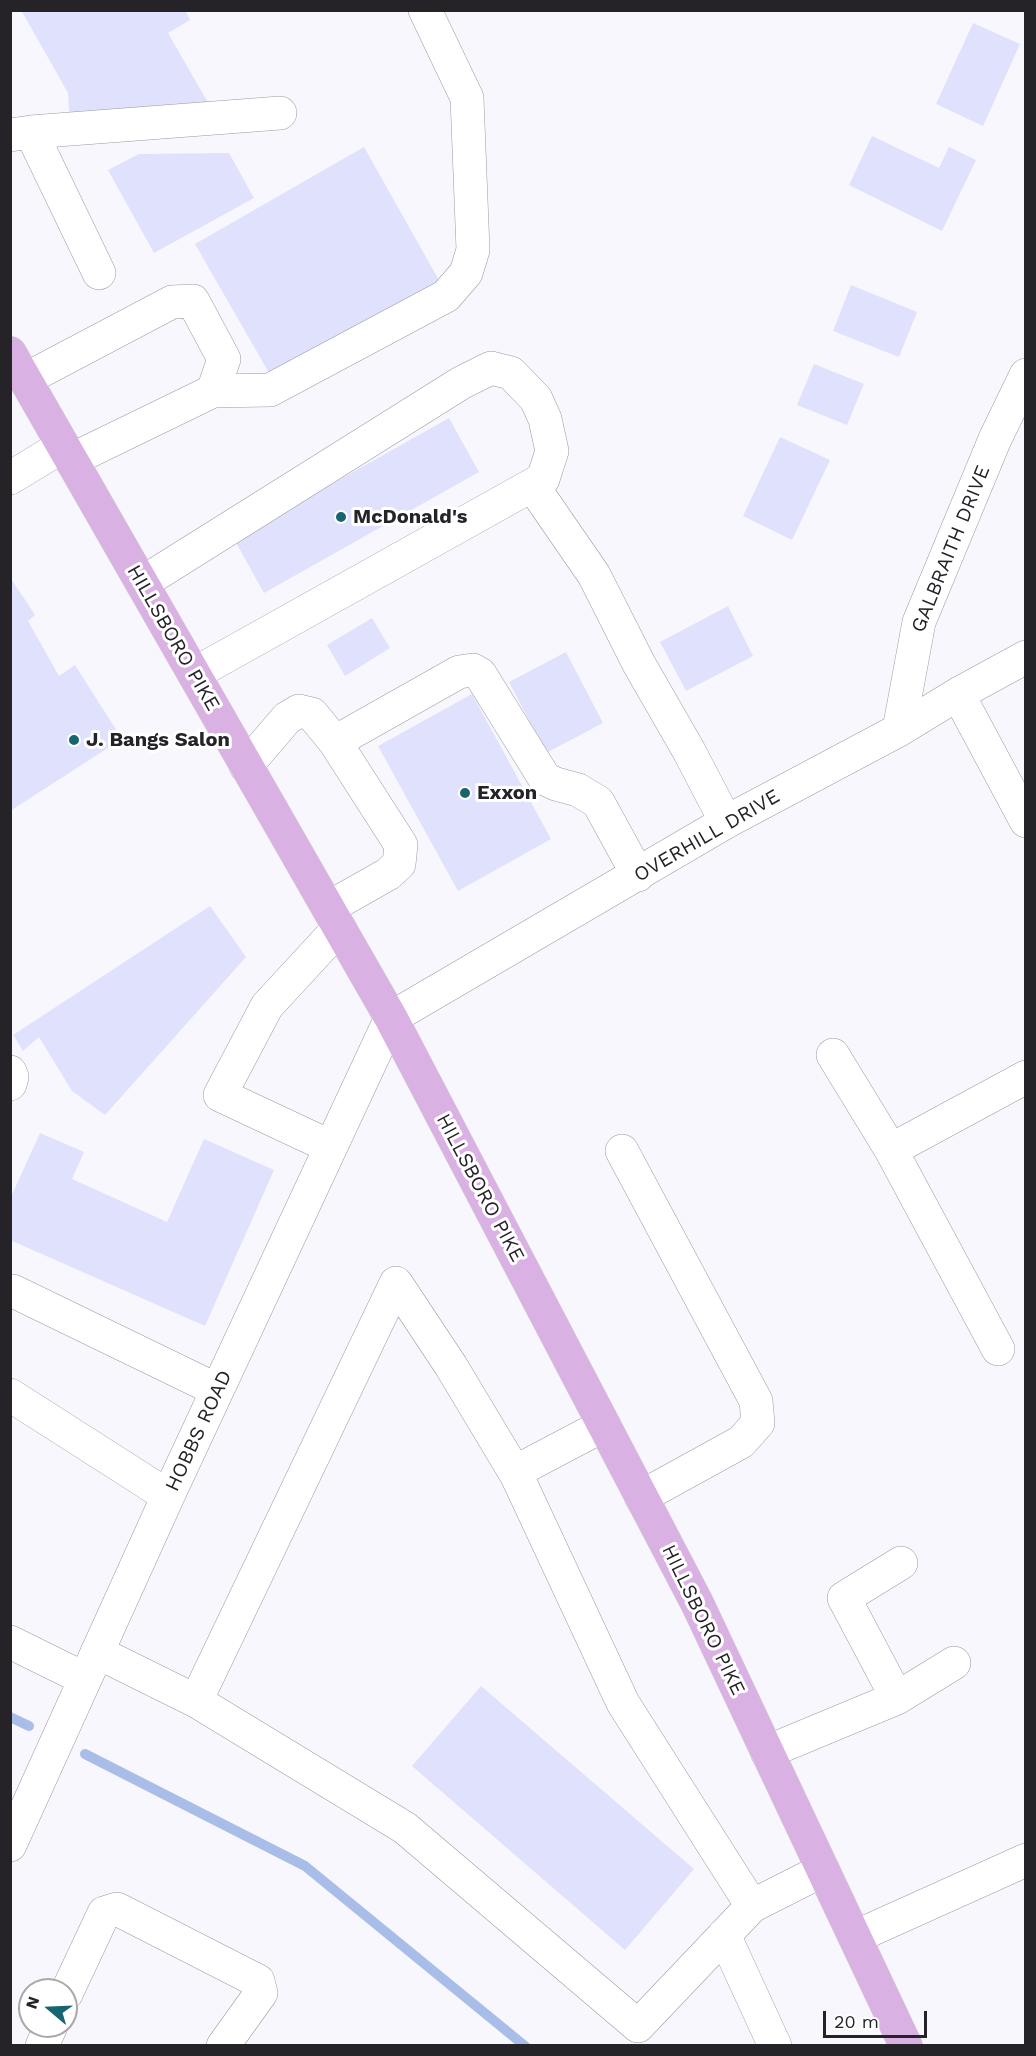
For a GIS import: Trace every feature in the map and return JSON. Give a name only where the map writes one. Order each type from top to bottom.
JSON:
[{"type":"main road","name":"HILLSBORO PIKE","points":[[18,366],[391,1018],[697,1603],[906,2046]]},
{"type":"street","points":[[10,478],[67,453],[149,422],[213,391],[270,390],[446,296],[466,273],[473,250],[467,98],[425,10]]},
{"type":"street","points":[[99,273],[21,133],[280,112]]},
{"type":"street","points":[[18,366],[107,336],[172,302],[193,301],[224,359],[213,391]]},
{"type":"street","points":[[142,583],[490,368],[511,373],[536,399],[552,451],[543,479],[194,674]]},
{"type":"street","name":"GALBRAITH DRIVE","points":[[899,730],[919,622],[995,439],[1026,375]]},
{"type":"street","points":[[532,485],[594,575],[639,664],[689,751],[726,822]]},
{"type":"street","name":"OVERHILL DRIVE","points":[[391,1018],[639,875],[726,822],[899,730],[958,694],[1026,657]]},
{"type":"street","points":[[335,742],[459,672],[472,670],[480,674],[545,779],[578,790],[598,802],[639,875]]},
{"type":"street","points":[[958,694],[1026,821]]},
{"type":"street","points":[[246,766],[287,718],[299,711],[312,714],[335,742],[401,845],[399,864],[334,918],[267,1006],[220,1095],[331,1147]]},
{"type":"street","name":"HOBBS ROAD","points":[[10,1845],[168,1496],[391,1018]]},
{"type":"street","points":[[833,1055],[891,1150],[998,1349]]},
{"type":"street","points":[[10,1072],[12,1077],[10,1084]]},
{"type":"street","points":[[891,1150],[1026,1077]]},
{"type":"street","points":[[622,1151],[756,1401],[758,1423],[741,1442],[641,1497]]},
{"type":"street","points":[[196,1701],[396,1283],[451,1366],[515,1473],[623,1703],[752,1906]]},
{"type":"street","points":[[10,1292],[13,1291],[218,1390]]},
{"type":"street","points":[[10,1395],[168,1496]]},
{"type":"street","points":[[515,1473],[604,1425]]},
{"type":"street","points":[[897,1698],[844,1598],[901,1563]]},
{"type":"street","points":[[10,1642],[91,1665],[196,1701],[405,1828],[647,2036],[724,1935],[752,1906],[823,1870]]},
{"type":"street","points":[[767,1752],[897,1698],[954,1663]]},
{"type":"street","points":[[855,1937],[1026,1860]]},
{"type":"street","points":[[74,1978],[104,1913],[117,1909],[258,1981],[261,1993],[223,2046]]},
{"type":"street","points":[[724,1935],[775,2046]]},
{"type":"building","points":[[21,10],[185,10],[190,20],[168,33],[210,106],[69,113],[68,93]]},
{"type":"building","points":[[973,23],[1020,44],[983,126],[936,104]]},
{"type":"building","points":[[872,136],[939,168],[949,147],[976,160],[942,231],[849,185]]},
{"type":"building","points":[[364,147],[440,282],[272,378],[195,244]]},
{"type":"building","points":[[229,153],[254,198],[154,253],[108,170],[139,154]]},
{"type":"building","points":[[851,285],[917,312],[899,357],[833,331]]},
{"type":"building","points":[[814,364],[864,384],[847,425],[797,405]]},
{"type":"building","points":[[449,418],[479,472],[264,593],[234,539]]},
{"type":"building","points":[[780,437],[830,460],[792,540],[743,516]]},
{"type":"building","points":[[10,577],[35,615],[28,621],[59,676],[75,665],[122,739],[10,811]]},
{"type":"building","points":[[728,606],[753,656],[686,691],[660,642]]},
{"type":"building","points":[[372,618],[390,648],[345,676],[327,645]]},
{"type":"building","points":[[566,652],[603,723],[546,753],[509,682]]},
{"type":"building","name":"Exxon","points":[[472,694],[551,839],[458,891],[378,746]]},
{"type":"building","points":[[210,906],[246,957],[105,1115],[72,1091],[39,1037],[23,1051],[13,1035]]},
{"type":"building","points":[[40,1133],[84,1152],[72,1179],[167,1222],[204,1139],[274,1170],[205,1326],[10,1240],[10,1199]]},
{"type":"building","points":[[481,1686],[694,1869],[625,1950],[412,1766]]},
{"type":"waterway","points":[[10,1717],[29,1726]]},
{"type":"waterway","points":[[85,1754],[305,1866],[525,2046]]},
{"type":"place","name":"McDonald's","points":[[341,517]]},
{"type":"place","name":"J. Bangs Salon","points":[[74,740]]},
{"type":"place","name":"Exxon","points":[[465,793]]}]
